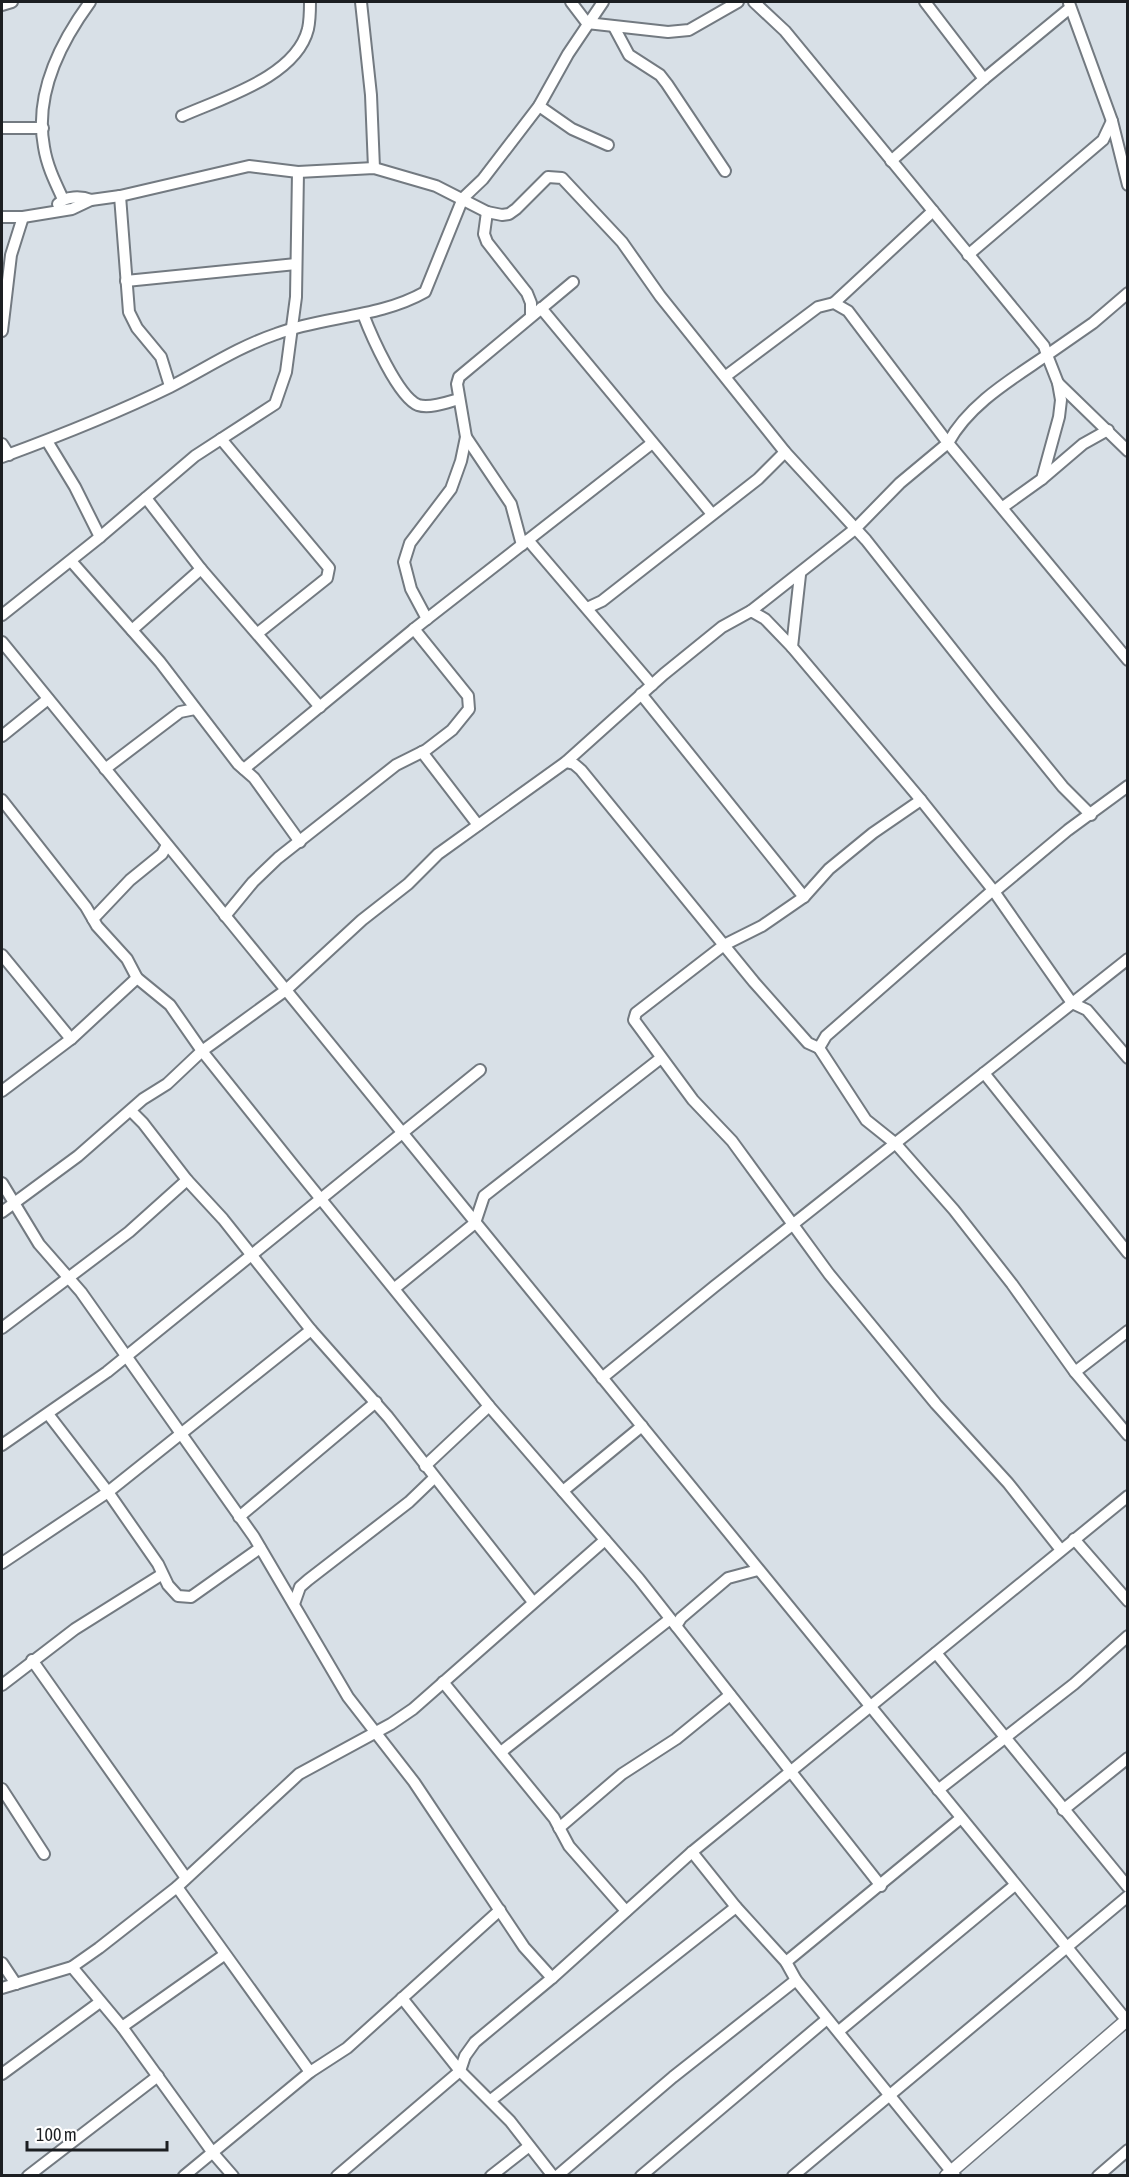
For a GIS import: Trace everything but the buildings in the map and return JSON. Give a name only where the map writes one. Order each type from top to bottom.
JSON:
[{"type":"street","points":[[2,5],[12,2]]},
{"type":"street","points":[[63,199],[50,170],[43,146],[43,128],[51,69],[56,55],[90,2]]},
{"type":"street","points":[[182,117],[253,86],[285,64],[299,47],[308,30],[310,2]]},
{"type":"street","points":[[361,2],[371,95],[374,168]]},
{"type":"street","points":[[571,2],[587,23],[668,32],[689,30],[738,2]]},
{"type":"street","points":[[2,444],[5,456],[47,441],[170,386],[260,340],[291,329],[400,304],[425,292],[463,198],[483,179],[539,106],[587,23],[603,2]]},
{"type":"street","points":[[754,2],[785,31],[1029,326],[1047,355],[1058,383],[1059,417],[1041,479]]},
{"type":"street","points":[[925,2],[984,79]]},
{"type":"street","points":[[891,161],[1069,5],[1112,121],[1128,185]]},
{"type":"street","points":[[614,27],[628,55],[660,75],[667,84],[725,171]]},
{"type":"street","points":[[539,106],[572,129],[608,145]]},
{"type":"street","points":[[968,255],[1103,140],[1112,121]]},
{"type":"street","points":[[2,128],[43,128]]},
{"type":"street","points":[[1103,140],[1118,144]]},
{"type":"street","points":[[2,217],[23,217],[72,209],[91,200],[120,196],[249,166],[298,172],[374,168],[415,178],[463,198],[487,212],[509,214],[549,177],[562,178],[622,242],[660,296],[785,452],[855,529],[1052,774],[1090,814]]},
{"type":"street","points":[[2,615],[71,561],[195,456],[275,404],[286,372],[291,329],[296,264],[298,172]]},
{"type":"street","points":[[120,196],[126,281],[132,320],[161,357],[170,386]]},
{"type":"street","points":[[52,211],[63,199],[85,197],[91,200]]},
{"type":"street","points":[[726,376],[818,307],[834,303],[933,211]]},
{"type":"street","points":[[487,212],[484,234],[487,242],[527,293],[531,316]]},
{"type":"street","points":[[2,331],[11,255],[23,217]]},
{"type":"street","points":[[126,281],[296,264]]},
{"type":"street","points":[[573,282],[464,370],[457,384],[466,437],[511,504],[525,542],[652,685]]},
{"type":"street","points":[[2,1212],[78,1155],[143,1099],[168,1084],[202,1052],[286,990],[362,920],[408,884],[438,854],[566,762],[641,694],[722,627],[751,611],[800,575],[855,529],[900,483],[948,443],[966,417],[1006,382],[1127,296]]},
{"type":"street","points":[[834,303],[848,311],[948,443],[1128,660]]},
{"type":"street","points":[[541,308],[651,444],[712,514]]},
{"type":"street","points":[[363,314],[381,356],[407,396],[416,405],[425,406],[459,399]]},
{"type":"street","points":[[1058,383],[1128,451]]},
{"type":"street","points":[[1003,507],[1083,444],[1108,430]]},
{"type":"street","points":[[427,619],[405,570],[406,554],[410,543],[451,489],[466,437]]},
{"type":"street","points":[[221,439],[328,568],[327,578],[258,633]]},
{"type":"street","points":[[47,441],[80,495],[100,537]]},
{"type":"street","points":[[244,769],[414,629],[651,444]]},
{"type":"street","points":[[586,608],[602,601],[758,478],[785,452]]},
{"type":"street","points":[[146,498],[201,569],[320,707]]},
{"type":"street","points":[[71,561],[132,630],[244,769],[254,778],[300,842]]},
{"type":"street","points":[[132,630],[201,569]]},
{"type":"street","points":[[792,647],[800,575]]},
{"type":"street","points":[[751,611],[765,619],[792,647],[994,891],[1072,1003],[1087,1010],[1128,1058]]},
{"type":"street","points":[[225,916],[262,873],[396,765],[422,752],[452,730],[469,709],[470,703],[442,661],[414,629]]},
{"type":"street","points":[[2,642],[105,769],[164,849],[175,855],[286,990],[1127,2021],[951,2174],[891,2094],[796,1980],[786,1962],[736,1907],[692,1852]]},
{"type":"street","points":[[641,694],[804,897]]},
{"type":"street","points":[[180,712],[185,696]]},
{"type":"street","points":[[2,736],[48,699]]},
{"type":"street","points":[[105,769],[180,712],[195,709]]},
{"type":"street","points":[[422,752],[477,825]]},
{"type":"street","points":[[566,762],[574,764],[581,770],[800,1034],[808,1043],[819,1048],[866,1120],[896,1144],[997,1265],[1075,1372],[1128,1435]]},
{"type":"street","points":[[819,1048],[826,1036],[994,891],[1128,786]]},
{"type":"street","points":[[2,800],[93,919],[127,959],[137,978],[170,1005],[202,1052],[489,1406],[673,1622],[881,1886]]},
{"type":"street","points":[[921,800],[864,840],[829,869],[804,897],[762,926],[724,945],[636,1013],[635,1025],[693,1100],[732,1141],[793,1226],[887,1345],[1008,1484],[1061,1550]]},
{"type":"street","points":[[93,919],[164,849]]},
{"type":"street","points":[[2,955],[71,1039]]},
{"type":"street","points":[[602,1378],[1128,959]]},
{"type":"street","points":[[2,1091],[71,1039],[137,978]]},
{"type":"street","points":[[800,1034],[813,1038],[826,1036]]},
{"type":"street","points":[[394,1288],[475,1223],[484,1196],[661,1058]]},
{"type":"street","points":[[2,1445],[107,1372],[125,1355],[323,1199],[480,1070]]},
{"type":"street","points":[[984,1073],[1128,1253]]},
{"type":"street","points":[[131,1111],[143,1123],[186,1180],[252,1255],[311,1330],[376,1402],[533,1602]]},
{"type":"street","points":[[2,1328],[129,1232],[186,1180]]},
{"type":"street","points":[[2,1183],[39,1244],[81,1292],[260,1548],[348,1697],[414,1782],[524,1947],[552,1978]]},
{"type":"street","points":[[2,1563],[108,1492],[182,1436],[311,1330]]},
{"type":"street","points":[[1075,1372],[1128,1331]]},
{"type":"street","points":[[239,1517],[376,1402]]},
{"type":"street","points":[[425,1466],[489,1406]]},
{"type":"street","points":[[48,1414],[108,1492],[158,1564],[161,1575],[173,1592],[185,1598],[191,1597],[260,1548]]},
{"type":"street","points":[[563,1491],[642,1426]]},
{"type":"street","points":[[294,1605],[300,1587],[327,1563],[409,1502],[434,1478]]},
{"type":"street","points":[[337,2175],[460,2071],[465,2056],[475,2042],[552,1978],[692,1852],[1128,1496]]},
{"type":"street","points":[[1074,1539],[1128,1601]]},
{"type":"street","points":[[2,1988],[72,1966],[177,1887],[299,1774],[375,1733],[413,1709],[605,1540]]},
{"type":"street","points":[[501,1752],[681,1617],[728,1578],[758,1570]]},
{"type":"street","points":[[2,1685],[75,1629],[161,1575]]},
{"type":"street","points":[[284,1587],[300,1587]]},
{"type":"street","points":[[938,1790],[1003,1737],[1074,1684],[1128,1636]]},
{"type":"street","points":[[936,1653],[1128,1887]]},
{"type":"street","points":[[32,1660],[186,1878]]},
{"type":"street","points":[[443,1682],[554,1818],[568,1846],[626,1911]]},
{"type":"street","points":[[559,1828],[622,1774],[676,1739],[730,1695]]},
{"type":"street","points":[[1063,1810],[1128,1758]]},
{"type":"street","points":[[2,1790],[44,1854]]},
{"type":"street","points":[[786,1962],[961,1818]]},
{"type":"street","points":[[839,2031],[1015,1885]]},
{"type":"street","points":[[177,1887],[310,2072]]},
{"type":"street","points":[[793,2175],[1128,1896]]},
{"type":"street","points":[[491,2100],[736,1907]]},
{"type":"street","points":[[184,2175],[310,2072],[347,2048],[500,1910]]},
{"type":"street","points":[[122,2027],[224,1955]]},
{"type":"street","points":[[2,1963],[16,1984]]},
{"type":"street","points":[[72,1966],[122,2027],[213,2153],[232,2175]]},
{"type":"street","points":[[402,1998],[473,2087],[491,2100],[528,2147],[555,2175],[673,2077],[796,1980]]},
{"type":"street","points":[[2,2074],[100,2002]]},
{"type":"street","points":[[641,2175],[827,2019]]},
{"type":"street","points":[[28,2175],[158,2076]]},
{"type":"street","points":[[491,2175],[528,2147]]},
{"type":"street","points":[[1098,2175],[1128,2150]]}]
